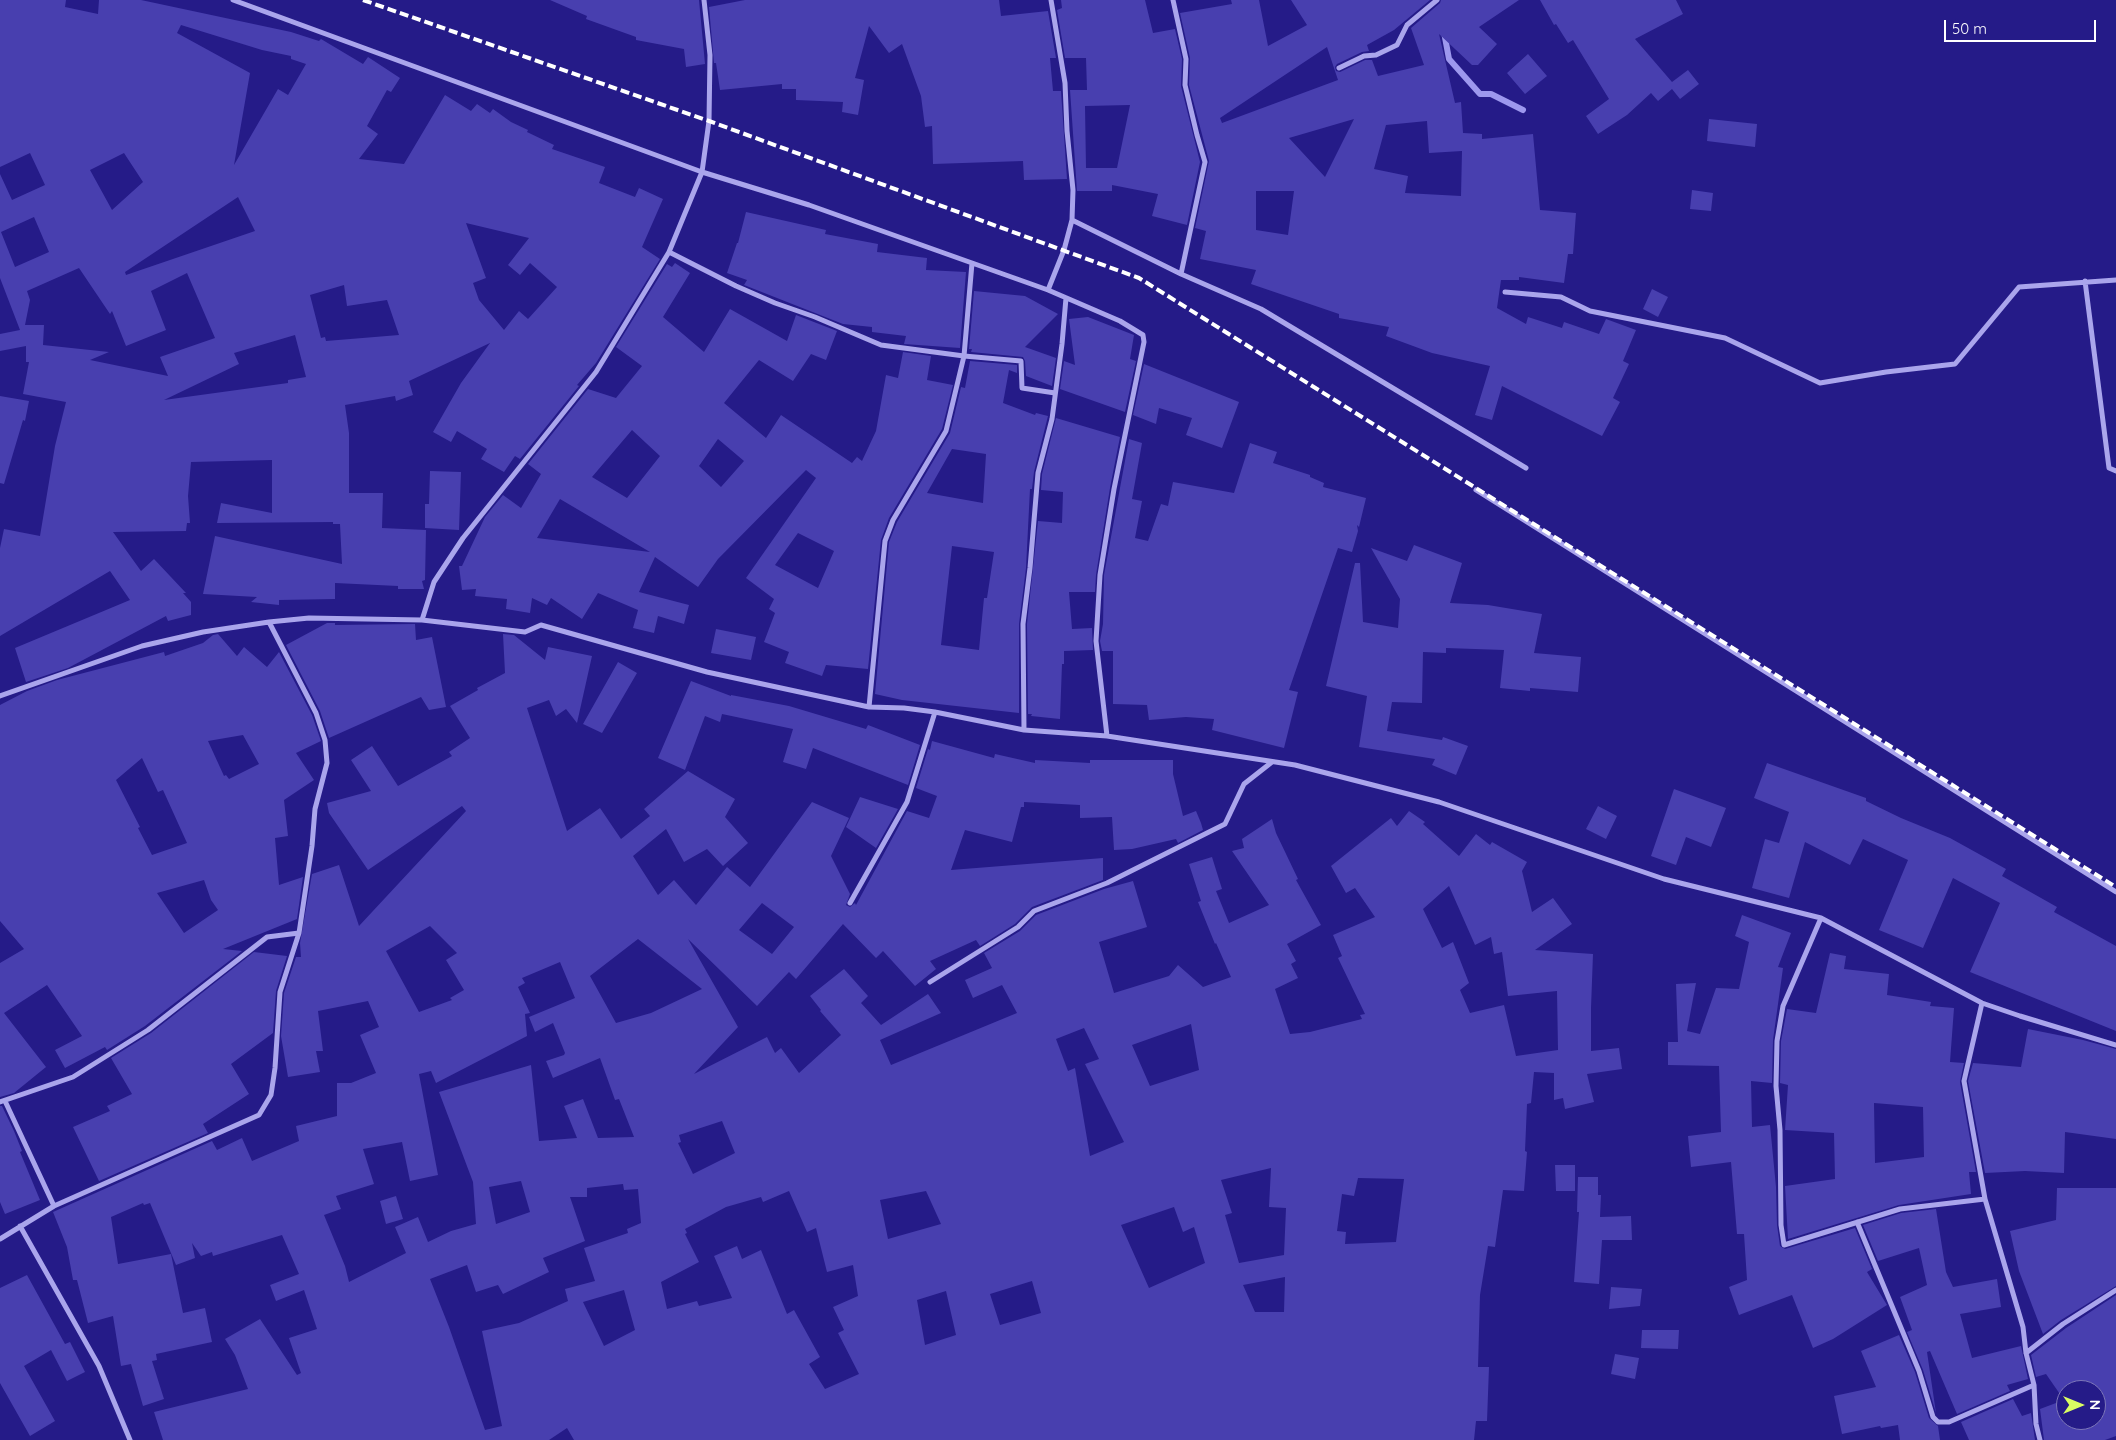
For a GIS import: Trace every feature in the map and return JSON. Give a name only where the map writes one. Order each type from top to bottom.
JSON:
[{"type":"street","points":[[233,0],[702,172],[808,205],[1048,290],[1120,321],[1143,335],[1144,342],[1114,489],[1100,575],[1096,641],[1107,736]]},
{"type":"street","points":[[422,620],[434,582],[463,538],[596,372],[669,252],[702,172],[709,121],[710,93],[710,55],[704,0]]},
{"type":"street","points":[[1048,290],[1064,250],[1072,220],[1073,190],[1067,131],[1065,83],[1051,0]]},
{"type":"street","points":[[1173,0],[1186,59],[1185,85],[1205,162],[1181,274]]},
{"type":"street","points":[[1339,68],[1364,56],[1376,55],[1397,45],[1406,25],[1437,0]]},
{"type":"street","points":[[1072,220],[1181,274],[1261,309],[1526,468]]},
{"type":"street","points":[[669,252],[736,286],[775,303],[815,316],[881,345],[964,356],[1021,361],[1022,388],[1055,393]]},
{"type":"street","points":[[869,707],[885,541],[898,512],[946,431],[964,356],[972,263]]},
{"type":"street","points":[[1505,292],[1561,297],[1590,311],[1724,338],[1820,383],[1886,372],[1956,364],[2019,288],[2116,280]]},
{"type":"street","points":[[2086,281],[2109,468],[2116,471]]},
{"type":"street","points":[[1024,730],[1023,624],[1038,473],[1052,419],[1066,298]]},
{"type":"street","points":[[1476,490],[2116,892]]},
{"type":"street","points":[[0,696],[142,646],[203,632],[270,622],[309,618],[422,620],[526,632],[541,624],[707,672],[869,707],[904,708],[935,712],[1024,730],[1107,736],[1296,765],[1439,802],[1664,879],[1821,918],[1982,1003],[2116,1044]]},
{"type":"street","points":[[0,1239],[54,1206],[259,1115],[271,1095],[275,1068],[280,992],[299,933],[312,846],[315,810],[327,763],[325,740],[316,713],[270,622]]},
{"type":"street","points":[[850,903],[907,802],[935,712]]},
{"type":"street","points":[[930,982],[1018,927],[1034,912],[1107,883],[1225,824],[1244,784],[1272,762]]},
{"type":"street","points":[[1821,918],[1783,1006],[1777,1040],[1776,1086],[1780,1130],[1781,1225],[1784,1245],[1900,1209],[1985,1199]]},
{"type":"street","points":[[54,1206],[3,1102],[73,1077],[148,1030],[267,937],[299,933]]},
{"type":"street","points":[[1982,1003],[1964,1081],[1985,1199],[2022,1327],[2034,1385],[2036,1424],[2040,1440]]},
{"type":"street","points":[[1857,1222],[1918,1371],[1933,1417],[1938,1422],[1949,1422],[2034,1385]]},
{"type":"street","points":[[20,1226],[99,1366],[130,1440]]},
{"type":"street","points":[[2026,1353],[2063,1324],[2116,1290]]},
{"type":"building","points":[[0,0],[66,0],[65,7],[98,14],[99,0],[141,0],[291,32],[319,41],[321,39],[363,64],[368,57],[400,78],[391,92],[387,90],[367,126],[378,134],[359,159],[404,164],[445,95],[471,111],[477,104],[490,113],[493,109],[511,122],[528,130],[527,132],[554,145],[552,149],[605,167],[599,183],[635,197],[639,188],[663,199],[642,247],[660,259],[596,363],[520,459],[515,456],[504,472],[481,459],[487,449],[457,431],[451,442],[433,432],[461,383],[490,343],[409,381],[413,395],[396,401],[395,396],[345,405],[349,433],[349,493],[383,493],[382,528],[426,530],[425,580],[422,581],[424,589],[398,589],[398,586],[335,583],[335,599],[279,600],[279,605],[251,602],[257,597],[203,594],[215,536],[342,564],[340,524],[333,524],[333,522],[217,523],[221,503],[272,513],[272,460],[191,462],[188,496],[190,523],[187,523],[186,531],[113,532],[141,571],[154,559],[186,593],[183,593],[191,602],[191,615],[168,621],[166,616],[68,668],[26,682],[15,648],[130,600],[110,571],[0,636],[0,548],[4,529],[40,536],[55,446],[66,402],[23,394],[29,362],[26,362],[26,346],[0,351],[0,334],[20,330],[0,278],[0,174],[12,200],[45,185],[30,153],[0,167]],"holes":[[[181,25],[262,50],[291,56],[291,59],[306,64],[288,95],[278,89],[234,165],[250,73],[177,33]],[[124,153],[143,182],[112,210],[90,170]],[[238,197],[255,231],[126,275],[125,272]],[[34,217],[49,252],[15,267],[1,232]],[[466,223],[529,238],[508,265],[520,275],[530,263],[557,287],[528,319],[519,311],[504,330],[479,300],[473,283],[486,278]],[[79,268],[110,314],[112,311],[126,346],[166,330],[151,291],[187,273],[215,338],[160,357],[168,376],[90,360],[109,352],[43,345],[44,325],[25,325],[30,300],[27,291]],[[344,285],[347,306],[387,300],[399,335],[326,341],[325,337],[321,338],[310,295]],[[295,335],[306,377],[288,380],[288,383],[164,400],[239,364],[234,353]]]},
{"type":"building","points":[[550,0],[699,0],[705,64],[686,67],[684,49],[636,40],[636,37],[586,19],[587,16]]},
{"type":"building","points":[[745,0],[999,0],[1001,16],[1048,11],[1056,58],[1050,58],[1053,91],[1061,91],[1067,179],[1024,180],[1023,161],[933,164],[932,126],[925,127],[921,96],[902,44],[889,53],[869,26],[855,78],[864,80],[858,115],[842,112],[843,102],[796,100],[796,89],[782,89],[782,84],[720,90],[716,63],[714,63],[709,7]]},
{"type":"building","points":[[1061,0],[1145,0],[1153,33],[1175,29],[1182,59],[1181,86],[1200,162],[1187,225],[1152,216],[1158,194],[1112,185],[1112,191],[1077,191],[1070,90],[1087,90],[1086,58],[1065,58],[1057,10],[1062,8]],"holes":[[[1130,105],[1117,168],[1086,168],[1085,106]]]},
{"type":"building","points":[[1231,0],[1259,0],[1268,46],[1307,25],[1291,0],[1430,0],[1394,30],[1367,45],[1369,51],[1362,52],[1337,64],[1335,67],[1336,71],[1340,72],[1365,60],[1372,60],[1378,76],[1424,65],[1411,28],[1440,3],[1441,0],[1519,0],[1479,27],[1497,44],[1478,65],[1472,65],[1439,34],[1455,103],[1461,102],[1463,133],[1482,134],[1482,139],[1533,134],[1540,210],[1576,213],[1573,254],[1568,254],[1564,283],[1519,277],[1519,280],[1501,280],[1497,308],[1526,324],[1528,317],[1562,328],[1564,322],[1599,334],[1606,319],[1636,330],[1623,361],[1629,364],[1613,398],[1620,402],[1602,436],[1502,386],[1492,420],[1475,415],[1490,366],[1432,353],[1386,336],[1389,327],[1339,318],[1339,314],[1251,284],[1256,270],[1200,259],[1206,231],[1195,228],[1209,161],[1189,85],[1190,58],[1180,13],[1232,4]],"holes":[[[1327,47],[1338,80],[1222,123],[1220,118]],[[1354,119],[1325,177],[1289,138]],[[1427,121],[1429,153],[1462,151],[1461,196],[1405,193],[1408,176],[1374,169],[1386,125]],[[1256,191],[1294,191],[1288,235],[1256,230]]]},
{"type":"building","points":[[1540,0],[1676,0],[1683,14],[1635,39],[1672,82],[1688,70],[1699,84],[1680,99],[1672,89],[1658,101],[1651,93],[1627,115],[1598,134],[1586,116],[1609,99],[1573,40],[1568,43],[1556,24],[1554,25]]},
{"type":"building","points":[[1528,54],[1547,76],[1525,94],[1507,73]]},
{"type":"building","points":[[1709,119],[1757,124],[1755,147],[1707,141]]},
{"type":"building","points":[[1692,190],[1713,193],[1711,211],[1690,209]]},
{"type":"building","points":[[746,212],[826,230],[825,234],[878,244],[877,252],[927,258],[926,270],[966,272],[960,348],[904,344],[906,336],[872,332],[872,327],[843,324],[744,285],[747,280],[727,273],[738,243]]},
{"type":"building","points":[[675,263],[690,273],[663,317],[704,352],[730,309],[787,341],[796,315],[837,331],[826,360],[811,354],[793,381],[759,360],[724,403],[766,438],[781,415],[852,463],[857,457],[862,461],[876,431],[886,375],[898,378],[903,352],[931,356],[927,380],[953,385],[942,429],[889,518],[881,540],[868,669],[826,665],[822,676],[785,663],[789,652],[764,642],[775,613],[769,609],[774,599],[746,578],[816,478],[806,470],[718,559],[698,587],[655,557],[639,592],[689,605],[684,624],[658,616],[654,633],[633,628],[638,610],[598,593],[582,619],[551,598],[547,605],[532,598],[530,613],[506,609],[507,599],[475,596],[476,589],[462,590],[459,566],[462,566],[485,517],[503,495],[521,508],[541,474],[528,464],[588,389],[616,398],[642,366],[616,347],[667,264],[672,267]],"holes":[[[632,430],[660,456],[627,498],[592,477]],[[718,439],[744,461],[721,487],[699,466]],[[560,499],[650,552],[537,538]],[[798,533],[834,551],[818,588],[775,565]]]},
{"type":"building","points":[[1652,289],[1668,297],[1658,317],[1643,309]]},
{"type":"building","points":[[974,291],[1025,296],[1058,314],[1025,347],[1056,358],[1052,386],[1026,376],[1023,357],[971,352],[972,349],[969,349]]},
{"type":"building","points":[[1088,317],[1134,335],[1130,359],[1136,361],[1125,412],[1060,389],[1064,361],[1075,365],[1069,319]]},
{"type":"building","points":[[970,361],[1017,365],[1017,373],[1009,370],[1003,403],[1035,415],[1036,413],[1048,416],[1034,472],[1032,489],[1030,489],[1026,568],[1019,624],[1019,713],[902,700],[875,694],[889,542],[897,522],[950,433],[961,387],[965,388]],"holes":[[[952,449],[986,454],[983,503],[927,493]],[[952,546],[994,552],[987,598],[984,598],[979,650],[941,645]]]},
{"type":"building","points":[[1144,364],[1239,402],[1222,448],[1186,435],[1192,418],[1159,408],[1156,424],[1133,415]]},
{"type":"building","points":[[0,396],[29,401],[25,421],[23,420],[4,484],[0,483]]},
{"type":"building","points":[[1056,418],[1120,437],[1110,488],[1095,592],[1069,592],[1072,629],[1092,628],[1093,650],[1064,651],[1060,719],[1031,716],[1032,714],[1028,714],[1027,624],[1038,521],[1062,523],[1063,492],[1041,490],[1042,474]]},
{"type":"building","points":[[1129,439],[1142,443],[1132,499],[1142,501],[1135,538],[1148,541],[1161,504],[1168,506],[1173,482],[1234,493],[1250,443],[1277,452],[1273,463],[1310,475],[1310,477],[1324,483],[1323,487],[1366,498],[1359,527],[1357,525],[1358,531],[1352,552],[1338,548],[1289,690],[1298,692],[1284,748],[1212,730],[1214,719],[1186,717],[1149,720],[1147,705],[1113,704],[1113,651],[1102,651],[1100,641],[1103,624],[1104,575]]},
{"type":"building","points":[[430,471],[461,472],[459,530],[425,528],[425,504],[429,504]]},
{"type":"building","points":[[1414,545],[1462,563],[1450,603],[1488,605],[1542,614],[1534,653],[1581,657],[1578,692],[1530,688],[1530,691],[1500,688],[1504,650],[1446,648],[1446,653],[1423,652],[1422,703],[1392,702],[1387,731],[1442,740],[1443,737],[1468,746],[1456,775],[1432,765],[1435,759],[1359,747],[1367,696],[1326,686],[1355,563],[1360,563],[1363,622],[1398,628],[1400,599],[1371,548],[1407,561]]},
{"type":"building","points":[[327,623],[335,623],[335,625],[415,624],[416,640],[432,637],[446,707],[429,710],[421,697],[329,738],[320,711],[286,645]]},
{"type":"building","points":[[716,629],[756,637],[751,660],[711,653]]},
{"type":"building","points":[[218,634],[237,656],[244,647],[267,667],[279,652],[312,715],[321,741],[296,753],[314,780],[284,800],[288,836],[275,838],[279,885],[303,877],[297,919],[223,949],[242,951],[145,1026],[107,1050],[105,1047],[65,1068],[55,1050],[82,1036],[47,985],[4,1013],[46,1067],[14,1093],[0,1097],[0,963],[24,949],[0,921],[0,705],[27,691],[57,680],[164,652],[165,656],[203,643],[213,635]],"holes":[[[243,735],[259,764],[229,779],[226,775],[224,776],[208,741]],[[142,758],[158,792],[163,790],[187,843],[152,855],[116,780]],[[204,880],[211,900],[218,910],[184,933],[157,893]]]},
{"type":"building","points":[[503,634],[514,635],[545,660],[548,647],[592,656],[577,723],[566,709],[556,716],[549,700],[527,708],[567,831],[600,808],[621,839],[650,816],[644,809],[688,771],[735,799],[725,817],[748,843],[723,866],[707,849],[684,862],[666,829],[633,856],[658,895],[674,880],[696,905],[727,867],[750,887],[812,802],[849,818],[831,856],[850,894],[846,905],[850,907],[855,903],[856,905],[907,811],[929,818],[937,796],[916,788],[932,741],[994,758],[995,754],[1035,763],[1035,760],[1090,763],[1090,760],[1173,760],[1173,774],[1183,816],[1196,811],[1203,830],[1178,843],[1176,839],[1132,849],[1114,850],[1112,817],[1080,818],[1080,805],[1024,802],[1012,842],[965,830],[951,870],[1103,858],[1103,880],[1032,907],[1015,924],[980,946],[976,940],[930,961],[936,969],[915,986],[883,951],[876,958],[843,924],[796,979],[789,972],[757,1006],[688,939],[738,1027],[694,1074],[767,1037],[775,1053],[781,1048],[799,1073],[841,1035],[820,1011],[810,996],[844,969],[868,996],[861,1003],[881,1025],[928,994],[941,1013],[880,1040],[891,1065],[1017,1013],[1002,985],[973,998],[965,980],[992,968],[984,953],[1020,931],[1036,915],[1104,889],[1133,881],[1147,927],[1099,942],[1114,993],[1169,976],[1178,965],[1203,987],[1231,977],[1198,902],[1201,901],[1189,864],[1212,857],[1222,889],[1216,891],[1229,923],[1269,905],[1232,851],[1244,848],[1242,839],[1272,819],[1276,833],[1298,879],[1296,880],[1321,925],[1287,944],[1296,961],[1291,964],[1298,978],[1275,989],[1290,1034],[1310,1032],[1362,1019],[1360,1015],[1365,1014],[1338,958],[1342,956],[1333,935],[1375,917],[1355,888],[1346,893],[1331,866],[1391,818],[1397,826],[1409,811],[1425,822],[1423,824],[1459,856],[1476,834],[1490,845],[1492,842],[1527,862],[1522,871],[1532,912],[1553,898],[1572,924],[1535,950],[1593,954],[1591,1051],[1619,1048],[1622,1069],[1587,1074],[1594,1102],[1565,1109],[1563,1098],[1554,1100],[1554,1073],[1534,1072],[1531,1103],[1527,1104],[1525,1151],[1527,1152],[1524,1191],[1503,1190],[1495,1247],[1488,1246],[1480,1295],[1478,1367],[1489,1367],[1487,1421],[1476,1421],[1474,1440],[574,1440],[567,1428],[549,1440],[163,1440],[154,1412],[248,1389],[235,1355],[225,1339],[260,1319],[297,1375],[301,1373],[289,1338],[317,1329],[304,1290],[276,1301],[270,1285],[299,1274],[282,1235],[213,1256],[212,1252],[201,1256],[192,1243],[195,1258],[176,1265],[150,1203],[144,1205],[143,1203],[111,1217],[118,1264],[171,1254],[183,1313],[205,1308],[212,1342],[156,1354],[157,1360],[152,1361],[164,1399],[143,1406],[131,1364],[121,1366],[113,1316],[88,1323],[77,1280],[73,1280],[67,1247],[53,1212],[212,1141],[217,1150],[242,1138],[252,1161],[299,1141],[296,1126],[337,1116],[337,1083],[351,1083],[376,1073],[360,1035],[379,1027],[368,1001],[318,1011],[323,1051],[316,1051],[320,1072],[288,1077],[281,1036],[284,993],[296,957],[301,957],[300,943],[312,874],[339,865],[359,926],[466,811],[462,806],[368,870],[329,813],[327,803],[371,791],[351,760],[372,746],[398,786],[452,756],[449,752],[470,738],[450,706],[478,690],[477,688],[505,673]],"holes":[[[1449,886],[1475,945],[1491,937],[1494,954],[1502,952],[1508,996],[1557,991],[1558,1050],[1516,1056],[1504,1005],[1470,1013],[1460,990],[1469,983],[1453,942],[1442,948],[1423,909]],[[762,903],[794,927],[772,954],[739,930]],[[430,926],[457,953],[446,960],[464,990],[450,998],[452,1000],[419,1012],[386,951]],[[638,939],[702,989],[651,1013],[616,1023],[590,976]],[[560,962],[575,998],[529,1017],[535,1032],[553,1023],[565,1053],[546,1061],[553,1078],[600,1058],[615,1100],[619,1099],[634,1137],[598,1138],[583,1099],[564,1106],[577,1138],[539,1141],[531,1065],[439,1092],[473,1182],[476,1224],[451,1231],[428,1242],[418,1217],[395,1227],[406,1253],[349,1282],[345,1266],[324,1215],[341,1209],[336,1196],[374,1184],[363,1149],[402,1142],[410,1181],[438,1175],[419,1074],[431,1071],[436,1083],[527,1036],[525,1014],[530,1013],[518,987],[525,983],[522,978]],[[1191,1024],[1199,1070],[1150,1086],[1132,1045]],[[1084,1028],[1099,1059],[1085,1064],[1124,1142],[1090,1156],[1075,1068],[1068,1071],[1056,1039]],[[722,1121],[735,1153],[693,1174],[678,1143],[681,1142],[679,1135]],[[1271,1168],[1269,1207],[1286,1208],[1284,1255],[1239,1263],[1225,1215],[1232,1213],[1221,1180]],[[1358,1178],[1404,1179],[1396,1242],[1345,1244],[1346,1232],[1337,1231],[1342,1194],[1354,1196]],[[521,1181],[530,1212],[496,1224],[489,1187]],[[623,1184],[624,1190],[638,1189],[641,1223],[627,1229],[628,1233],[584,1248],[595,1281],[565,1289],[568,1301],[519,1323],[482,1331],[502,1426],[485,1430],[430,1279],[467,1265],[476,1292],[498,1285],[503,1294],[549,1272],[543,1258],[585,1241],[570,1197],[587,1197],[587,1188]],[[789,1191],[807,1232],[816,1228],[827,1272],[853,1265],[858,1296],[833,1307],[844,1330],[838,1333],[859,1374],[825,1389],[809,1364],[820,1357],[794,1310],[787,1314],[761,1250],[742,1259],[737,1246],[714,1256],[732,1298],[699,1306],[697,1301],[667,1309],[661,1282],[699,1262],[685,1234],[687,1233],[685,1229],[726,1207],[761,1197],[763,1202]],[[926,1191],[941,1224],[888,1239],[880,1200]],[[1174,1207],[1183,1232],[1194,1227],[1205,1263],[1149,1288],[1121,1225]],[[1285,1277],[1284,1312],[1255,1312],[1243,1285]],[[1032,1281],[1041,1313],[1000,1325],[990,1294]],[[624,1290],[635,1330],[604,1346],[583,1302]],[[946,1291],[956,1335],[925,1345],[917,1300]]]},
{"type":"building","points":[[618,662],[637,673],[602,733],[583,724]]},
{"type":"building","points":[[691,681],[731,696],[789,706],[866,729],[868,725],[920,745],[908,785],[813,748],[806,769],[783,762],[793,729],[722,714],[720,722],[705,716],[685,770],[658,758]]},
{"type":"building","points":[[1767,763],[1866,798],[1866,801],[1901,818],[1950,838],[2006,869],[2002,876],[2057,907],[2054,912],[2116,946],[2116,1031],[1970,972],[2000,903],[1953,878],[1923,948],[1879,930],[1908,860],[1863,839],[1850,865],[1805,842],[1789,898],[1752,888],[1765,839],[1779,843],[1789,812],[1754,798]]},
{"type":"building","points":[[1674,789],[1726,808],[1711,847],[1686,837],[1676,865],[1651,856]]},
{"type":"building","points":[[860,797],[898,809],[876,848],[846,827]]},
{"type":"building","points":[[1598,806],[1617,816],[1606,839],[1586,829]]},
{"type":"building","points":[[1742,915],[1791,933],[1778,967],[1783,968],[1773,1040],[1772,1083],[1751,1081],[1752,1127],[1770,1125],[1780,1246],[1785,1249],[1855,1228],[1872,1269],[1867,1272],[1887,1305],[1833,1339],[1813,1348],[1792,1295],[1739,1315],[1729,1287],[1747,1280],[1744,1234],[1737,1234],[1731,1162],[1691,1167],[1688,1136],[1721,1132],[1719,1066],[1668,1065],[1668,1042],[1678,1042],[1676,984],[1696,983],[1687,1031],[1700,1034],[1716,988],[1739,989],[1749,942],[1735,936]]},
{"type":"building","points":[[254,952],[287,956],[276,991],[273,1033],[231,1064],[249,1094],[203,1124],[208,1133],[99,1181],[73,1127],[110,1111],[107,1106],[132,1094],[111,1058],[151,1033]]},
{"type":"building","points":[[1830,953],[1846,956],[1844,969],[1889,974],[1887,995],[1931,1002],[1930,1006],[1954,1008],[1950,1062],[1964,1063],[1960,1082],[1976,1172],[1969,1172],[1971,1194],[1899,1205],[1788,1239],[1785,1186],[1835,1179],[1834,1133],[1785,1130],[1788,1085],[1780,1083],[1781,1041],[1787,1009],[1816,1013]],"holes":[[[1874,1103],[1923,1107],[1924,1157],[1875,1163]]]},
{"type":"building","points":[[2028,1029],[2116,1049],[2116,1139],[2065,1132],[2064,1173],[2025,1171],[1985,1173],[1968,1081],[1973,1063],[2021,1067]]},
{"type":"building","points":[[0,1106],[2,1106],[14,1131],[22,1151],[20,1152],[40,1200],[5,1214],[0,1202]]},
{"type":"building","points":[[1555,1165],[1575,1165],[1575,1191],[1556,1191]]},
{"type":"building","points":[[1578,1177],[1598,1177],[1598,1195],[1601,1195],[1600,1217],[1631,1216],[1632,1240],[1602,1240],[1599,1284],[1574,1282],[1579,1212],[1577,1212]]},
{"type":"building","points":[[2057,1188],[2116,1188],[2116,1286],[2061,1320],[2043,1334],[2019,1271],[2010,1231],[2056,1220]]},
{"type":"building","points":[[396,1196],[403,1219],[386,1224],[380,1201]]},
{"type":"building","points":[[1936,1209],[1946,1272],[1953,1287],[1997,1279],[2001,1307],[1960,1314],[1972,1358],[2021,1346],[2028,1379],[2007,1385],[2010,1391],[1957,1414],[1930,1351],[1927,1352],[1936,1413],[1923,1370],[1907,1332],[1912,1330],[1900,1297],[1927,1285],[1919,1248],[1878,1261],[1863,1225],[1901,1213]]},
{"type":"building","points":[[27,1275],[65,1344],[70,1342],[85,1372],[67,1381],[51,1350],[24,1366],[55,1421],[30,1436],[0,1383],[0,1288]]},
{"type":"building","points":[[1611,1287],[1642,1289],[1640,1306],[1609,1309]]},
{"type":"building","points":[[2116,1295],[2116,1436],[2105,1440],[2044,1440],[2040,1409],[2056,1403],[2056,1430],[2106,1430],[2106,1380],[2056,1380],[2056,1388],[2046,1374],[2036,1377],[2031,1355],[2066,1328]]},
{"type":"building","points":[[1642,1330],[1679,1330],[1678,1349],[1641,1348]]},
{"type":"building","points":[[1899,1335],[1915,1372],[1929,1418],[1938,1426],[1940,1440],[1900,1440],[1898,1425],[1881,1428],[1880,1426],[1842,1434],[1834,1396],[1876,1387],[1861,1351]]},
{"type":"building","points":[[1615,1354],[1639,1358],[1635,1379],[1611,1374]]},
{"type":"building","points":[[2013,1399],[2022,1416],[2031,1413],[2035,1440],[1969,1440],[1961,1422]]},
{"type":"waterway","points":[[1444,32],[1449,59],[1480,94],[1491,94],[1523,110]]},
{"type":"railway","points":[[363,0],[709,121],[1139,278],[2116,887]]}]
